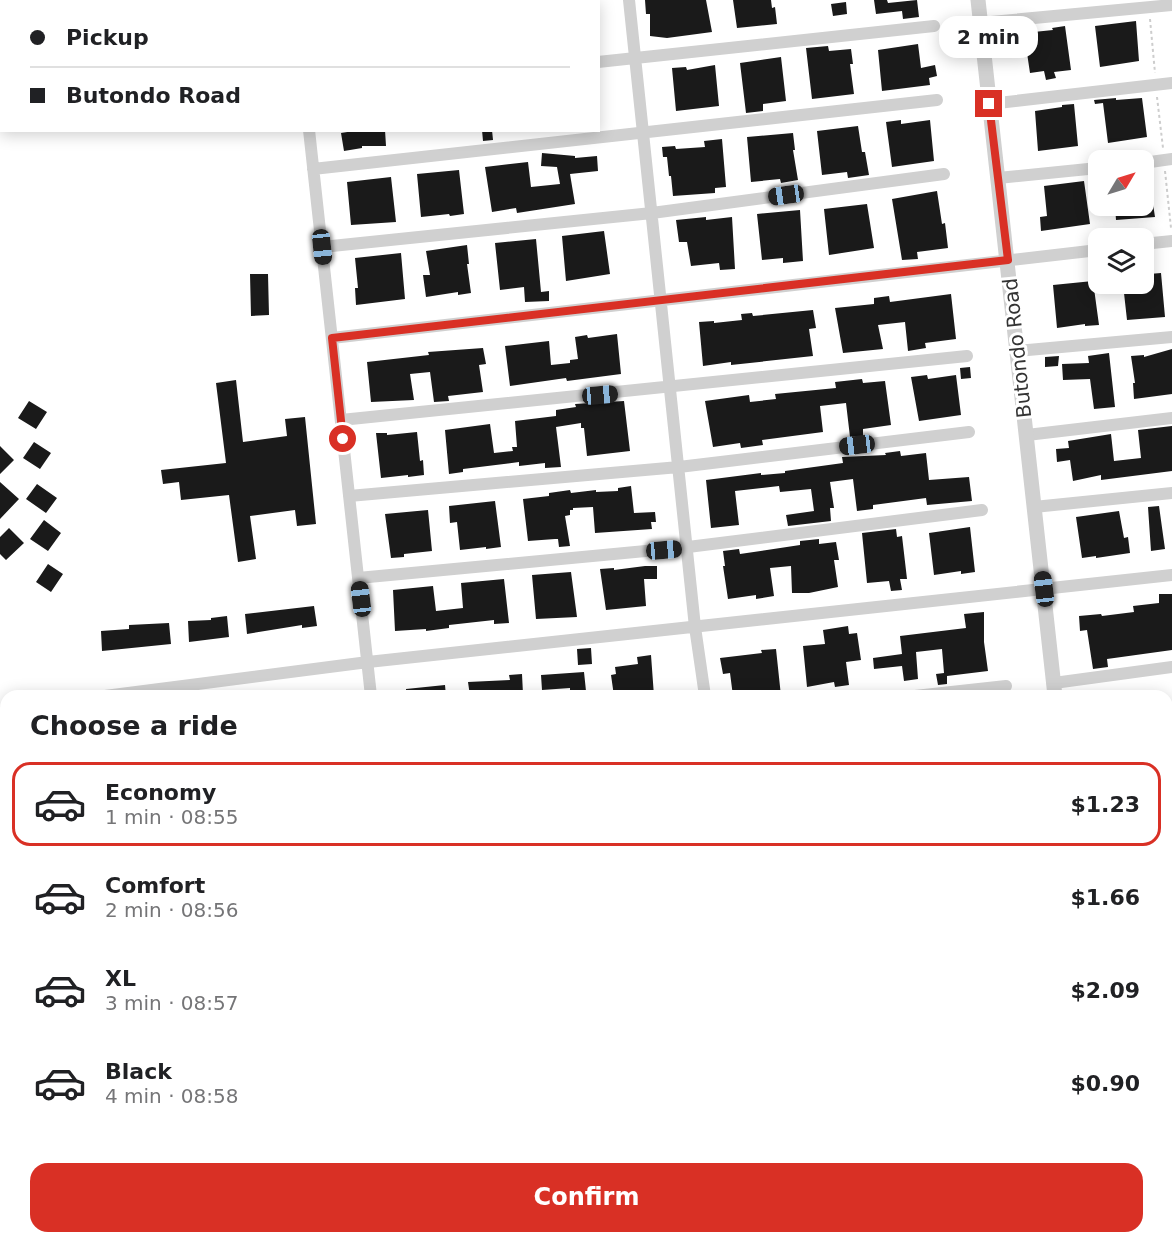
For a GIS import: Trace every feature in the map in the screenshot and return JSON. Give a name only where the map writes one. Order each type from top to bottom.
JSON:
[{"type":"street","points":[[629,0],[694,627],[704,690]]},
{"type":"street","name":"Butondo Road","points":[[978,0],[1054,689]]},
{"type":"street","points":[[980,23],[1172,5]]},
{"type":"street","points":[[600,62],[934,26]]},
{"type":"street","points":[[989,104],[1172,83]]},
{"type":"street","points":[[313,169],[938,100]]},
{"type":"street","points":[[309,132],[370,690]]},
{"type":"street","points":[[998,178],[1088,169]]},
{"type":"street","points":[[322,247],[652,213],[944,174]]},
{"type":"street","points":[[1154,242],[1172,239]]},
{"type":"street","points":[[332,338],[1088,251]]},
{"type":"street","points":[[1017,351],[1172,337]]},
{"type":"street","points":[[341,420],[967,356]]},
{"type":"street","points":[[1027,435],[1172,418]]},
{"type":"street","points":[[349,496],[679,467],[969,432]]},
{"type":"street","points":[[1034,507],[1172,492]]},
{"type":"street","points":[[358,578],[687,547],[982,510]]},
{"type":"street","points":[[151,690],[368,662],[1172,574]]},
{"type":"street","points":[[1054,689],[1172,667]]},
{"type":"street","points":[[970,690],[1006,686]]},
{"type":"path","points":[[1149,7],[1156,85],[1168,160],[1172,239]]},
{"type":"building","points":[[645,0],[706,0],[712,32],[667,38],[650,36],[650,14],[646,14]]},
{"type":"building","points":[[733,0],[771,0],[772,8],[775,7],[777,24],[737,28]]},
{"type":"building","points":[[874,0],[887,0],[888,3],[917,0],[919,17],[903,19],[902,11],[876,14]]},
{"type":"building","points":[[846,2],[847,14],[833,16],[831,4]]},
{"type":"building","points":[[1136,21],[1139,61],[1100,67],[1095,26]]},
{"type":"building","points":[[1065,26],[1071,70],[1054,72],[1056,78],[1046,80],[1044,71],[1030,73],[1024,33],[1053,30],[1052,28]]},
{"type":"building","points":[[918,44],[921,68],[935,65],[937,76],[929,78],[930,85],[882,91],[878,50]]},
{"type":"building","points":[[828,46],[829,51],[851,49],[853,64],[850,64],[854,94],[812,99],[806,48]]},
{"type":"building","points":[[781,57],[786,101],[763,104],[763,111],[746,113],[740,63]]},
{"type":"building","points":[[715,65],[719,106],[676,111],[672,68],[686,67],[687,70]]},
{"type":"building","points":[[1116,98],[1116,100],[1142,98],[1147,137],[1108,143],[1103,103],[1095,104],[1094,100]]},
{"type":"building","points":[[1074,104],[1078,146],[1038,151],[1035,111]]},
{"type":"building","points":[[901,120],[901,124],[930,120],[934,161],[892,167],[886,122]]},
{"type":"building","points":[[858,126],[869,175],[848,178],[847,172],[822,175],[817,131]]},
{"type":"building","points":[[385,132],[386,146],[362,146],[362,148],[344,151],[341,133]]},
{"type":"building","points":[[482,132],[492,132],[493,140],[483,141]]},
{"type":"building","points":[[793,133],[798,180],[781,183],[780,179],[751,182],[747,137]]},
{"type":"building","points":[[722,139],[726,187],[715,188],[715,193],[673,196],[667,157],[663,157],[662,147],[675,146],[676,149],[705,147],[704,141]]},
{"type":"building","points":[[542,153],[575,156],[575,158],[597,156],[598,171],[570,174],[575,204],[517,213],[516,208],[492,212],[485,167],[528,162],[531,187],[560,184],[557,167],[541,166]]},
{"type":"building","points":[[459,170],[464,214],[421,217],[417,174]]},
{"type":"building","points":[[391,177],[396,222],[351,225],[347,182]]},
{"type":"building","points":[[1084,181],[1090,224],[1041,231],[1040,217],[1047,216],[1044,186]]},
{"type":"building","points":[[937,191],[948,248],[917,252],[918,259],[902,260],[892,199]]},
{"type":"building","points":[[867,204],[874,248],[829,255],[824,209]]},
{"type":"building","points":[[800,210],[803,261],[783,263],[783,258],[762,260],[757,214]]},
{"type":"building","points":[[1154,210],[1155,217],[1116,220],[1116,216],[1154,216]]},
{"type":"building","points":[[706,217],[706,220],[732,217],[735,269],[720,270],[719,263],[691,266],[687,242],[679,242],[676,220]]},
{"type":"building","points":[[604,231],[610,274],[566,281],[562,236]]},
{"type":"building","points":[[536,239],[541,292],[549,291],[549,301],[525,302],[524,287],[500,290],[495,243]]},
{"type":"building","points":[[467,245],[471,293],[458,295],[458,292],[426,297],[423,275],[430,275],[426,251]]},
{"type":"building","points":[[401,253],[405,299],[356,305],[355,288],[358,288],[355,258]]},
{"type":"building","points":[[1161,273],[1165,317],[1127,320],[1124,294],[1154,294],[1154,274]]},
{"type":"building","points":[[250,274],[268,274],[269,315],[251,316]]},
{"type":"building","points":[[1088,282],[1088,294],[1095,294],[1099,325],[1085,326],[1085,324],[1057,328],[1053,285]]},
{"type":"building","points":[[951,294],[956,339],[925,343],[926,348],[908,351],[905,322],[878,325],[883,349],[843,353],[835,308],[874,304],[874,298],[889,296],[890,302]]},
{"type":"building","points":[[813,310],[816,328],[809,329],[813,356],[703,366],[699,322],[742,320],[741,314],[752,313],[753,316]]},
{"type":"building","points":[[617,334],[621,374],[567,381],[566,378],[510,386],[505,346],[549,341],[551,365],[570,363],[570,360],[578,359],[575,337],[587,335],[588,338]]},
{"type":"building","points":[[483,348],[486,364],[479,365],[483,392],[448,396],[449,401],[434,402],[430,372],[410,374],[414,400],[371,402],[367,362],[429,355],[428,352]]},
{"type":"building","points":[[1172,349],[1172,394],[1134,399],[1133,383],[1135,383],[1131,356],[1144,355],[1144,357]]},
{"type":"building","points":[[1109,353],[1115,407],[1094,409],[1090,379],[1063,380],[1062,364],[1089,363],[1088,356]]},
{"type":"building","points":[[1059,356],[1058,366],[1045,367],[1045,357]]},
{"type":"building","points":[[970,367],[971,378],[961,379],[960,368]]},
{"type":"building","points":[[927,375],[928,379],[956,375],[961,415],[919,421],[911,377]]},
{"type":"building","points":[[862,379],[863,383],[885,381],[891,425],[863,429],[863,436],[850,437],[846,403],[820,406],[823,432],[762,440],[763,445],[741,448],[740,443],[713,447],[705,401],[749,395],[750,402],[776,399],[775,394],[836,388],[835,382]]},
{"type":"building","points":[[236,380],[243,442],[287,436],[285,419],[305,417],[316,524],[297,526],[295,510],[250,516],[256,559],[238,562],[229,495],[181,500],[179,482],[163,484],[161,470],[226,463],[216,383]]},
{"type":"building","points":[[29,401],[47,412],[36,429],[18,418]]},
{"type":"building","points":[[624,401],[630,451],[587,456],[584,428],[581,428],[581,423],[556,427],[561,467],[545,468],[545,463],[519,466],[519,462],[463,469],[463,472],[449,474],[445,430],[490,424],[494,453],[513,451],[512,447],[517,447],[515,421],[556,416],[556,410],[576,407],[575,404]]},
{"type":"building","points":[[1172,426],[1172,471],[1101,480],[1101,475],[1073,481],[1070,460],[1057,462],[1056,449],[1069,448],[1068,441],[1111,434],[1114,461],[1141,458],[1138,430]]},
{"type":"building","points":[[417,432],[424,475],[381,478],[376,433],[387,433],[387,435]]},
{"type":"building","points":[[34,442],[51,453],[40,469],[23,458]]},
{"type":"building","points":[[0,446],[14,460],[0,474]]},
{"type":"building","points":[[900,451],[901,456],[926,453],[929,480],[969,477],[972,501],[927,505],[926,498],[873,505],[873,509],[857,511],[853,479],[830,482],[834,508],[830,508],[831,521],[788,526],[786,515],[814,511],[811,489],[780,492],[779,486],[735,491],[739,525],[711,528],[706,480],[761,473],[761,475],[785,473],[785,471],[843,463],[842,457],[886,455],[885,453]]},
{"type":"building","points":[[0,482],[19,499],[0,519]]},
{"type":"building","points":[[37,484],[57,498],[46,513],[26,499]]},
{"type":"building","points":[[631,486],[634,513],[655,512],[656,522],[651,522],[652,529],[595,533],[593,507],[573,508],[570,510],[570,515],[565,516],[570,546],[559,547],[558,539],[528,541],[523,499],[549,496],[549,493],[570,490],[571,493],[596,490],[596,492],[618,491],[618,488]]},
{"type":"building","points":[[495,501],[501,547],[460,550],[457,522],[450,523],[449,506]]},
{"type":"building","points":[[1159,506],[1165,549],[1151,551],[1148,507]]},
{"type":"building","points":[[428,510],[432,551],[391,558],[385,514]]},
{"type":"building","points":[[1119,511],[1124,538],[1128,537],[1130,553],[1082,558],[1076,517]]},
{"type":"building","points":[[44,520],[61,533],[48,551],[30,539]]},
{"type":"building","points":[[970,527],[975,572],[961,574],[961,571],[934,575],[929,533]]},
{"type":"building","points":[[9,528],[24,543],[6,560],[0,554],[0,537]]},
{"type":"building","points":[[896,529],[897,537],[902,536],[907,579],[900,579],[902,590],[891,591],[889,581],[867,583],[862,533]]},
{"type":"building","points":[[819,539],[819,544],[836,542],[839,560],[834,560],[838,587],[809,593],[792,593],[791,566],[770,568],[774,596],[756,599],[756,595],[728,599],[723,551],[739,549],[740,554],[800,545],[800,541]]},
{"type":"building","points":[[48,564],[63,574],[51,592],[36,582]]},
{"type":"building","points":[[657,566],[657,579],[644,579],[646,606],[606,610],[600,569],[614,568],[614,570]]},
{"type":"building","points":[[571,572],[577,617],[536,619],[532,575]]},
{"type":"building","points":[[504,579],[509,623],[494,624],[494,620],[449,625],[449,628],[426,631],[426,629],[395,631],[393,590],[433,586],[436,611],[463,608],[461,583]]},
{"type":"building","points":[[1159,594],[1172,594],[1172,650],[1107,659],[1108,667],[1093,669],[1087,630],[1080,631],[1079,616],[1134,612],[1133,606],[1159,603]]},
{"type":"building","points":[[314,606],[317,626],[302,628],[302,625],[247,634],[245,614]]},
{"type":"building","points":[[984,612],[984,642],[988,671],[947,676],[947,684],[938,685],[936,674],[944,673],[942,649],[916,652],[918,679],[904,681],[902,666],[874,669],[873,658],[902,654],[900,636],[966,628],[964,614]]},
{"type":"building","points":[[227,616],[229,637],[189,642],[188,621],[211,620],[211,618]]},
{"type":"building","points":[[169,623],[171,644],[102,651],[101,631],[129,629],[129,625]]},
{"type":"building","points":[[848,626],[849,634],[857,633],[861,660],[846,662],[849,685],[835,687],[834,682],[807,687],[803,646],[825,644],[823,630]]},
{"type":"building","points":[[591,648],[592,664],[578,665],[577,649]]},
{"type":"building","points":[[776,649],[780,690],[732,690],[730,673],[723,674],[720,658],[762,653],[761,650]]},
{"type":"building","points":[[651,655],[654,690],[613,690],[611,675],[616,674],[615,667],[638,664],[637,657]]},
{"type":"building","points":[[584,672],[586,690],[570,690],[570,688],[542,690],[541,675]]},
{"type":"building","points":[[522,674],[523,690],[469,690],[468,682],[510,680],[509,675]]},
{"type":"building","points":[[445,685],[445,690],[406,690]]},
{"type":"route","points":[[343,439],[332,338],[1008,260],[989,104]]}]
